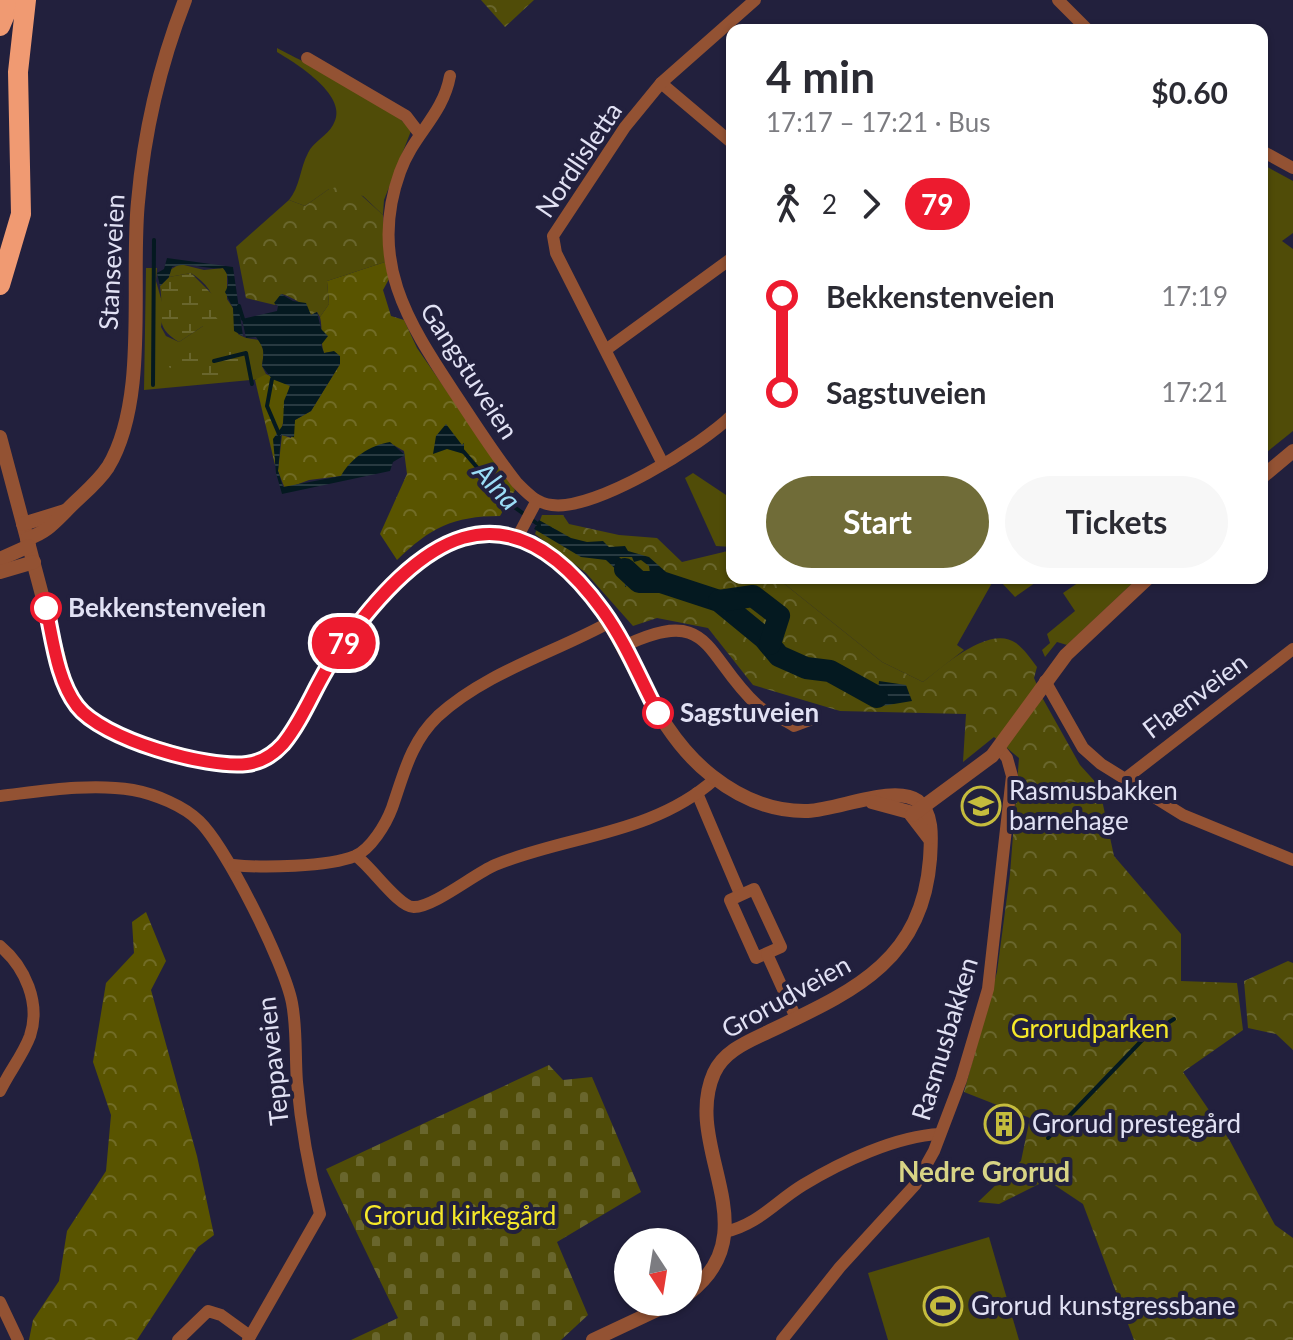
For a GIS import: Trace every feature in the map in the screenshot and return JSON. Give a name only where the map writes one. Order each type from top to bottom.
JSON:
[{"type":"highway","points":[[0,26],[11,0]]},
{"type":"highway","points":[[4,267],[18,233],[22,187],[18,72],[26,0]]},
{"type":"street","name":"Stanseveien","points":[[26,536],[66,511],[107,468],[129,409],[140,184],[163,64],[185,0]]},
{"type":"street","name":"Nordlisletta","points":[[728,24],[755,0]]},
{"type":"street","points":[[1063,2],[1083,24]]},
{"type":"street","name":"Nordlisletta","points":[[663,464],[556,253],[553,236],[625,127],[661,83],[726,26]]},
{"type":"street","points":[[307,58],[406,116],[419,133]]},
{"type":"street","name":"Gangstuveien","points":[[450,76],[443,103],[432,122],[419,133],[400,170],[390,223],[388,255],[400,301],[422,344],[534,506]]},
{"type":"street","points":[[661,83],[726,138]]},
{"type":"street","points":[[1268,154],[1293,168]]},
{"type":"street","points":[[607,349],[726,262]]},
{"type":"street","points":[[517,538],[534,506],[567,506],[581,502],[663,464],[726,419]]},
{"type":"street","points":[[0,437],[66,685],[80,711],[110,731],[204,760],[241,764],[261,760],[283,744],[339,649],[364,617],[424,555],[465,534],[492,532],[517,538],[567,571],[610,622],[668,728],[715,779],[748,799],[787,810],[820,810],[897,794],[916,799],[918,811],[975,771],[999,748],[1045,681],[1072,649],[1142,584]]},
{"type":"street","points":[[1268,472],[1293,451]]},
{"type":"street","points":[[0,559],[26,536]]},
{"type":"street","points":[[0,572],[34,562]]},
{"type":"street","points":[[0,796],[80,788],[134,790],[161,798],[197,819],[233,865],[273,868],[356,856],[386,821],[412,751],[438,717],[493,680],[610,622]]},
{"type":"street","points":[[624,646],[663,630],[688,632],[708,645],[762,709],[777,713],[794,726],[810,720]]},
{"type":"street","name":"Flaenveien","points":[[1125,779],[1293,649]]},
{"type":"street","points":[[1045,681],[1083,748],[1125,779],[1203,824],[1293,860]]},
{"type":"street","name":"Rasmusbakken","points":[[782,1340],[840,1267],[915,1185],[940,1134],[985,1003],[996,939],[1012,776],[1007,758],[999,748]]},
{"type":"street","points":[[356,856],[405,905],[417,907],[504,862],[630,827],[697,793],[715,779]]},
{"type":"street","points":[[697,793],[740,894]]},
{"type":"street","name":"Grorudveien","points":[[702,1280],[712,1270],[725,1232],[707,1109],[711,1080],[719,1064],[732,1051],[861,985],[901,946],[923,896],[929,868],[929,820],[918,811]]},
{"type":"street","name":"Teppaveien","points":[[233,865],[291,997],[307,1165],[320,1214],[249,1338]]},
{"type":"street","points":[[754,889],[781,947],[767,954],[756,958],[730,900],[754,889]]},
{"type":"street","points":[[0,946],[23,973],[34,1018],[29,1037],[0,1091]]},
{"type":"street","points":[[767,954],[796,1018]]},
{"type":"street","points":[[725,1232],[760,1220],[803,1185],[835,1170],[918,1135],[940,1134]]},
{"type":"street","points":[[0,1302],[18,1340]]},
{"type":"street","points":[[178,1340],[208,1311],[221,1315],[249,1338]]},
{"type":"street","points":[[593,1340],[644,1316]]},
{"type":"green space","points":[[481,0],[534,0],[505,27]]},
{"type":"green space","points":[[277,48],[387,108],[411,131],[384,200],[383,215],[363,196],[329,189],[305,206],[289,200],[308,153],[333,125],[337,114],[335,103],[319,82],[277,52]]},
{"type":"green space","points":[[1268,167],[1293,181],[1293,233],[1282,241],[1293,249],[1293,431],[1268,451]]},
{"type":"green space","points":[[351,186],[383,215],[385,262],[327,281],[329,304],[320,317],[317,312],[311,315],[298,302],[282,294],[275,305],[246,298],[236,247],[289,200],[305,206],[329,189]]},
{"type":"green space","points":[[385,262],[389,279],[383,290],[391,316],[404,320],[417,348],[515,490],[500,516],[469,518],[443,526],[420,540],[397,560],[380,534],[407,474],[404,451],[390,443],[341,476],[309,480],[285,489],[278,471],[282,435],[291,438],[295,420],[311,411],[340,364],[339,356],[334,352],[324,353],[322,344],[320,317],[329,304],[327,281]]},
{"type":"green space","points":[[180,264],[204,270],[223,268],[227,273],[227,299],[233,308],[238,334],[262,342],[262,366],[266,374],[260,379],[144,390],[146,268],[157,268],[156,281],[164,309],[161,327],[166,336],[179,342],[203,326],[212,326],[214,302],[204,283],[191,273],[169,277],[168,271]]},
{"type":"green space","points":[[191,273],[217,299],[215,316],[221,323],[220,329],[203,326],[179,342],[162,325],[160,286],[169,277]]},
{"type":"green space","points":[[246,350],[250,370],[227,376],[204,377],[183,373],[161,363],[177,354]]},
{"type":"green space","points":[[266,374],[290,385],[275,465],[255,380]]},
{"type":"green space","points":[[693,473],[726,495],[726,547],[716,546],[685,478]]},
{"type":"green space","name":"Grorudparken","points":[[542,515],[563,515],[569,524],[619,535],[657,538],[682,562],[726,551],[726,584],[784,584],[882,662],[923,682],[967,649],[993,639],[1016,643],[1025,651],[1037,667],[1034,678],[1043,699],[1080,765],[1099,786],[1114,856],[1181,934],[1181,981],[1237,983],[1243,1030],[1183,1072],[1230,1141],[1275,1225],[1293,1238],[1293,1340],[1134,1340],[1083,1204],[1047,1180],[999,1204],[978,1202],[1021,1161],[1030,1118],[964,1092],[997,972],[1010,874],[1019,758],[994,737],[963,762],[966,714],[840,711],[753,685],[708,628],[657,618],[633,626],[586,573],[535,534]]},
{"type":"green space","points":[[784,584],[991,584],[957,645],[964,650],[923,682],[882,662]]},
{"type":"green space","points":[[1003,584],[1033,584],[1015,597]]},
{"type":"green space","points":[[1076,584],[1132,584],[1067,645],[1057,642],[1045,657],[1042,650],[1050,643],[1047,634],[1075,611],[1063,593]]},
{"type":"green space","points":[[146,912],[166,961],[151,990],[197,1156],[214,1235],[198,1247],[137,1340],[29,1340],[33,1320],[59,1281],[67,1231],[106,1171],[111,1115],[93,1062],[106,983],[134,953],[132,922]]},
{"type":"green space","name":"Grorudparken","points":[[1288,961],[1293,963],[1293,1050],[1276,1034],[1248,1028],[1244,981]]},
{"type":"green space","name":"Grorud kirkegård","points":[[549,1065],[563,1080],[592,1077],[641,1192],[557,1242],[588,1315],[561,1340],[351,1340],[398,1318],[326,1169]]},
{"type":"green space","name":"Grorud kunstgressbane","points":[[989,1237],[1019,1340],[888,1340],[868,1273]]},
{"type":"water","points":[[167,258],[233,267],[243,336],[234,331],[233,308],[225,292],[228,280],[223,268],[172,267],[169,277],[160,286],[157,273],[164,269]]},
{"type":"water","points":[[281,294],[293,301],[306,303],[311,315],[317,312],[321,329],[328,336],[321,345],[324,353],[334,351],[340,356],[340,364],[311,411],[295,420],[294,437],[281,435],[278,471],[283,487],[341,476],[361,454],[390,442],[405,455],[393,462],[390,471],[282,494],[276,473],[273,439],[283,425],[284,401],[290,386],[272,379],[262,366],[262,348],[256,337],[246,338],[242,319],[277,311],[278,306],[274,303]]},
{"type":"water","points":[[446,424],[462,445],[464,443],[464,454],[447,449],[433,454],[436,436]]},
{"type":"water","points":[[539,520],[571,538],[587,542],[603,541],[609,547],[625,546],[628,551],[649,557],[666,572],[636,590],[629,584],[625,587],[625,578],[606,560],[581,557],[534,529]],"holes":[[[619,557],[632,557],[634,562],[641,560],[649,566],[650,573],[644,579]]]},
{"type":"water","points":[[879,681],[906,685],[912,701],[876,707]]},
{"type":"waterway","points":[[153,385],[154,240]]},
{"type":"waterway","points":[[239,306],[243,319]]},
{"type":"waterway","points":[[214,361],[246,353],[252,384]]},
{"type":"waterway","points":[[272,379],[267,406],[279,434]]},
{"type":"waterway","name":"Alna","points":[[463,451],[506,501],[539,525]]},
{"type":"waterway","name":"Alna","points":[[625,569],[639,582],[661,582],[719,601],[764,638],[779,656],[806,668],[830,671],[877,697]]},
{"type":"waterway","points":[[719,601],[753,596],[779,616],[770,644]]},
{"type":"waterway","points":[[1163,1026],[1174,1019]]},
{"type":"waterway","points":[[1048,1138],[1149,1033]]},
{"type":"bus line","name":"79","points":[[46,608],[69,694],[87,717],[110,731],[150,745],[204,760],[250,764],[271,756],[283,744],[295,729],[325,669],[339,649],[411,567],[438,545],[453,538],[492,532],[517,538],[543,553],[567,571],[590,595],[624,646],[658,713]]},
{"type":"place","name":"Bekkenstenveien","points":[[46,608]]},
{"type":"place","name":"Sagstuveien","points":[[658,713]]},
{"type":"place","name":"Rasmusbakken barnehage","points":[[981,806]]},
{"type":"place","name":"Grorud prestegård","points":[[1004,1124]]},
{"type":"place","name":"Grorud kunstgressbane","points":[[943,1306]]},
{"type":"district","name":"Nedre Grorud","points":[[984,1172]]}]
